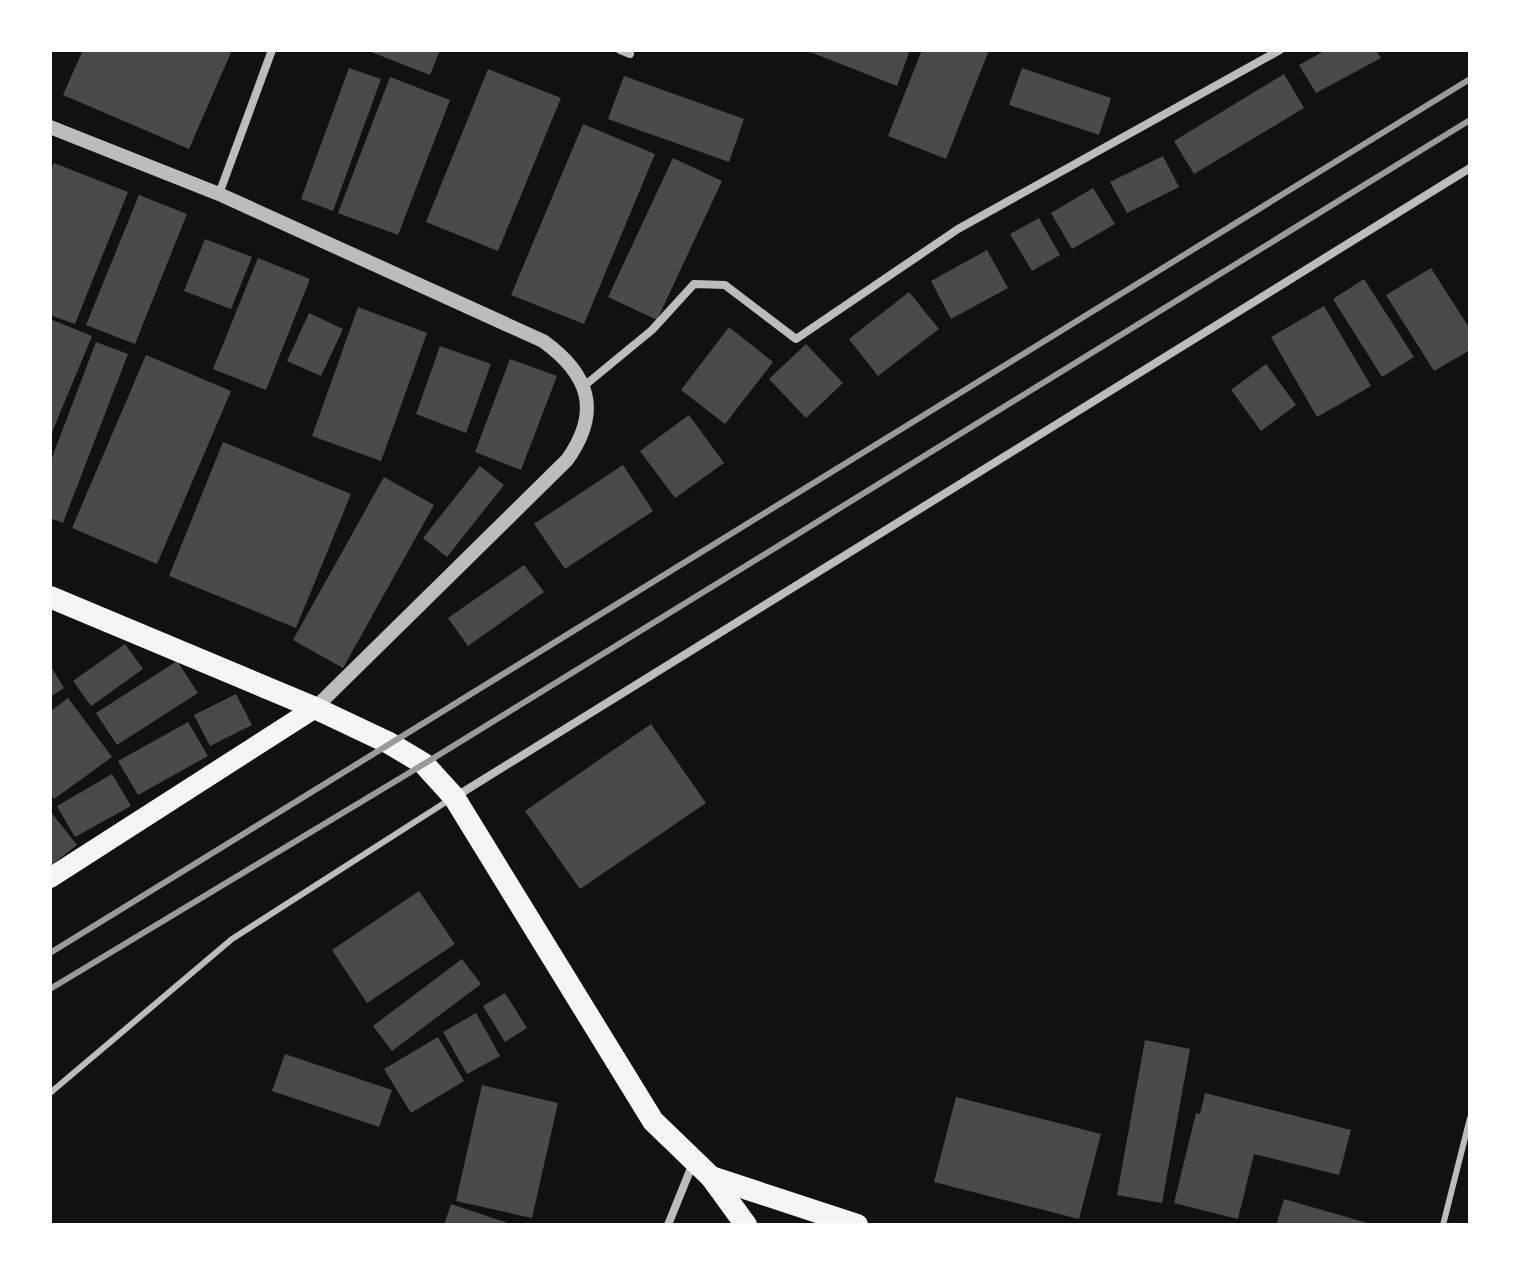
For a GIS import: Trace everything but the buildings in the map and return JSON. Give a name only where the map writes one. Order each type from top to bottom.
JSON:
[{"type":"highway","points":[[50,597],[315,708],[424,764],[454,797],[653,1121],[702,1170],[746,1225]]},
{"type":"highway","points":[[702,1170],[857,1225]]},
{"type":"main road","points":[[50,878],[315,708]]},
{"type":"street","points":[[219,194],[272,50]]},
{"type":"street","points":[[620,50],[630,54]]},
{"type":"street","points":[[584,386],[652,330],[684,292],[703,282],[725,285],[796,339],[958,229],[1280,50]]},
{"type":"street","points":[[50,127],[219,194],[543,341],[577,371],[584,386],[586,426],[567,460],[315,708]]},
{"type":"street","points":[[454,797],[1470,168]]},
{"type":"street","points":[[668,1225],[702,1170]]},
{"type":"lane","points":[[50,1093],[232,939],[454,797]]},
{"type":"lane","points":[[1443,1225],[1470,1118]]},
{"type":"railway","points":[[50,953],[1470,79]]},
{"type":"railway","points":[[50,989],[424,764],[1470,120]]}]
